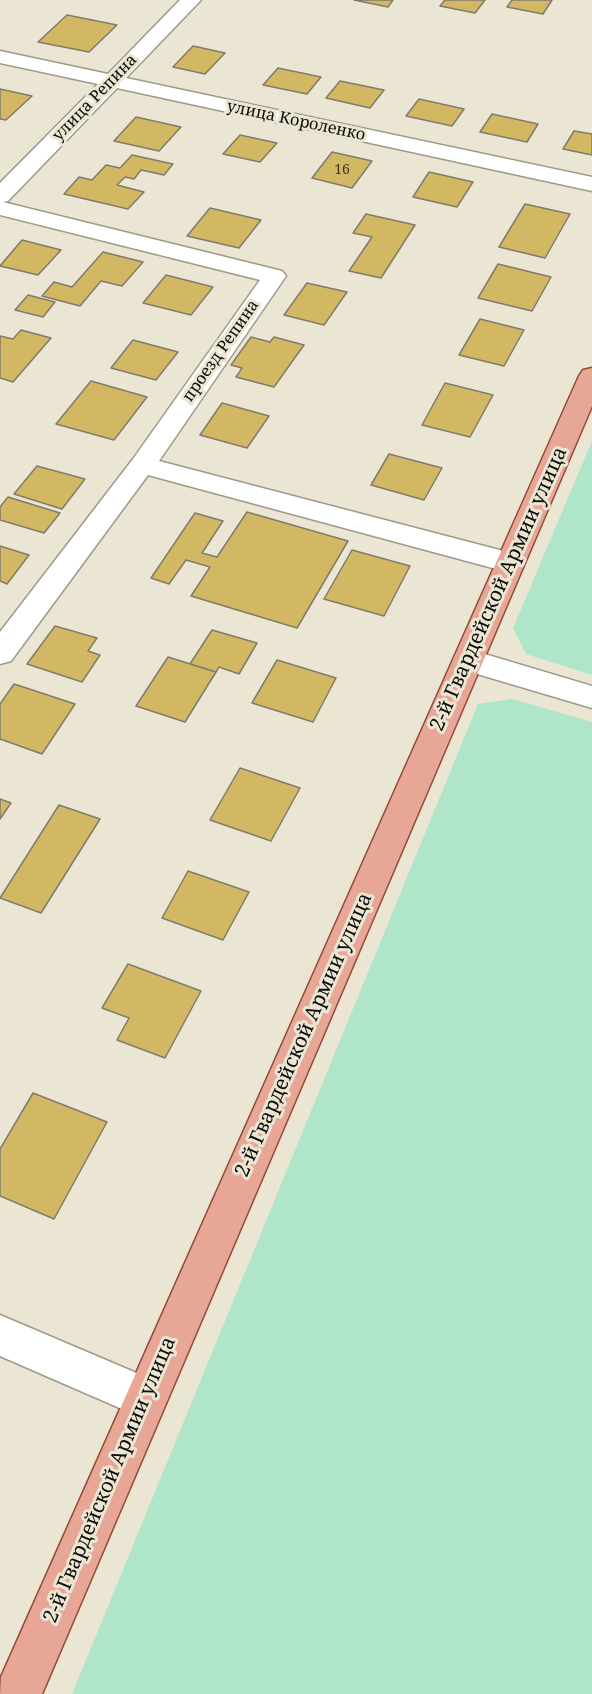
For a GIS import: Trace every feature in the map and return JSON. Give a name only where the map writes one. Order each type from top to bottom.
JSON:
[{"type":"main road","name":"2-й Гвардейской Армии улица","points":[[18,1694],[592,375]]},
{"type":"street","name":"улица Репина","points":[[0,196],[191,0]]},
{"type":"street","name":"улица Короленко","points":[[0,57],[592,184]]},
{"type":"street","name":"проезд Репина","points":[[0,208],[274,276],[142,465],[0,653]]},
{"type":"street","points":[[142,465],[511,563]]},
{"type":"street","points":[[468,660],[592,697]]},
{"type":"street","points":[[0,1335],[145,1398]]},
{"type":"green space","points":[[592,441],[592,675],[526,654],[513,628]]},
{"type":"green space","points":[[512,699],[592,722],[592,1694],[72,1694],[478,704]]},
{"type":"building","points":[[354,0],[393,0],[388,7]]},
{"type":"building","points":[[445,0],[485,0],[475,13],[440,6]]},
{"type":"building","points":[[512,0],[552,0],[543,14],[507,7]]},
{"type":"building","points":[[67,15],[117,25],[89,52],[38,42]]},
{"type":"building","points":[[193,46],[225,53],[205,74],[173,67]]},
{"type":"building","points":[[278,68],[321,77],[307,94],[263,85]]},
{"type":"building","points":[[340,81],[384,90],[370,108],[326,98]]},
{"type":"building","points":[[0,89],[32,96],[6,120],[0,119]]},
{"type":"building","points":[[419,99],[464,109],[452,126],[406,116]]},
{"type":"building","points":[[492,114],[538,124],[527,142],[480,132]]},
{"type":"building","points":[[136,117],[181,127],[159,151],[114,141]]},
{"type":"building","points":[[574,131],[592,134],[592,155],[563,149]]},
{"type":"building","points":[[240,135],[277,143],[260,162],[223,154]]},
{"type":"building","points":[[332,152],[372,161],[352,188],[312,178]]},
{"type":"building","points":[[132,155],[173,164],[164,175],[141,170],[134,179],[125,177],[117,185],[144,192],[128,209],[64,194],[79,177],[92,180],[106,165],[120,168]]},
{"type":"building","points":[[429,172],[473,182],[457,207],[413,197]]},
{"type":"building","points":[[525,204],[570,214],[545,258],[499,247]]},
{"type":"building","points":[[210,208],[261,220],[239,248],[187,236]]},
{"type":"building","points":[[366,214],[415,225],[381,278],[349,271],[372,237],[353,233]]},
{"type":"building","points":[[22,240],[61,250],[38,275],[0,266]]},
{"type":"building","points":[[103,252],[143,262],[122,286],[101,281],[80,306],[42,296],[54,282],[72,287]]},
{"type":"building","points":[[498,264],[551,277],[532,311],[478,298]]},
{"type":"building","points":[[166,275],[213,287],[191,315],[143,303]]},
{"type":"building","points":[[307,283],[347,292],[324,325],[284,315]]},
{"type":"building","points":[[28,295],[55,302],[43,317],[15,310]]},
{"type":"building","points":[[480,319],[524,330],[504,366],[459,355]]},
{"type":"building","points":[[21,330],[51,338],[13,382],[0,378],[0,336],[13,339]]},
{"type":"building","points":[[251,337],[270,342],[274,337],[304,345],[274,387],[236,377],[242,368],[231,365]]},
{"type":"building","points":[[133,340],[178,352],[156,380],[111,368]]},
{"type":"building","points":[[91,381],[147,397],[114,440],[56,424]]},
{"type":"building","points":[[445,383],[493,395],[470,437],[422,425]]},
{"type":"building","points":[[222,403],[269,416],[247,448],[200,435]]},
{"type":"building","points":[[389,454],[442,468],[424,500],[371,485]]},
{"type":"building","points":[[37,466],[85,479],[62,509],[14,494]]},
{"type":"building","points":[[8,497],[60,513],[44,533],[0,520],[0,507]]},
{"type":"building","points":[[247,512],[348,541],[297,628],[191,596],[210,567],[186,560],[169,584],[151,578],[195,513],[223,521],[202,553],[217,557]]},
{"type":"building","points":[[0,546],[29,555],[7,584],[0,581]]},
{"type":"building","points":[[352,550],[410,566],[384,616],[324,599]]},
{"type":"building","points":[[55,626],[97,638],[88,651],[100,655],[82,682],[27,664]]},
{"type":"building","points":[[212,630],[257,643],[239,674],[219,667],[216,672],[190,664]]},
{"type":"building","points":[[168,657],[216,672],[185,722],[136,706]]},
{"type":"building","points":[[277,660],[336,678],[313,722],[252,703]]},
{"type":"building","points":[[14,684],[75,704],[42,754],[0,739],[0,704]]},
{"type":"building","points":[[240,768],[300,788],[271,841],[210,820]]},
{"type":"building","points":[[0,799],[11,803],[0,819]]},
{"type":"building","points":[[59,805],[100,819],[41,913],[0,898]]},
{"type":"building","points":[[188,871],[249,892],[223,940],[162,918]]},
{"type":"building","points":[[128,964],[201,991],[165,1058],[117,1040],[129,1018],[102,1008]]},
{"type":"building","points":[[33,1093],[107,1122],[54,1219],[0,1196],[0,1149]]}]
